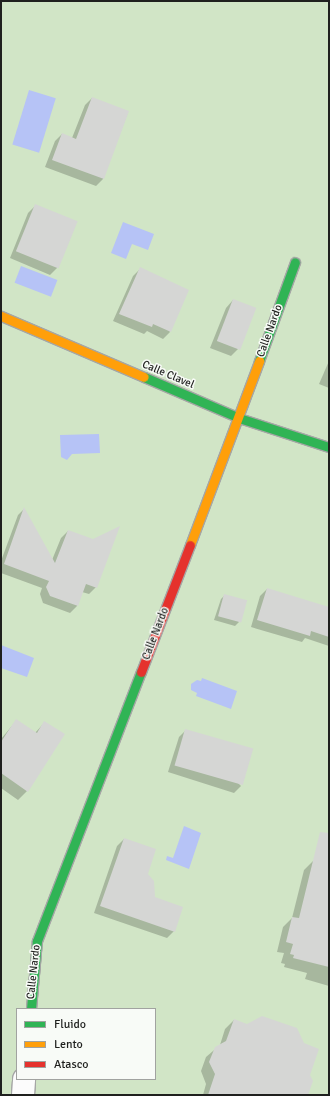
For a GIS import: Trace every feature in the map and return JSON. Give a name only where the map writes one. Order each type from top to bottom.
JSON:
[{"type":"street","name":"Calle Nardo","points":[[31,1008],[37,941],[239,418],[295,262]]},
{"type":"street","name":"Calle Clavel","points":[[1,316],[239,418],[329,447]]},
{"type":"street","points":[[23,1095],[24,1080]]},
{"type":"green space","points":[[1,1],[329,1],[329,1095],[1,1095]]},
{"type":"water","points":[[29,90],[56,98],[39,153],[12,145]]},
{"type":"water","points":[[123,222],[154,234],[148,250],[132,244],[126,259],[111,253]]},
{"type":"water","points":[[21,266],[57,280],[51,297],[15,283]]},
{"type":"water","points":[[99,434],[100,453],[72,454],[67,460],[61,457],[60,435]]},
{"type":"water","points":[[1,645],[34,658],[27,677],[1,668]]},
{"type":"water","points":[[202,678],[237,691],[231,709],[196,696],[197,693],[191,690],[191,684],[197,680],[201,681]]},
{"type":"water","points":[[184,826],[201,833],[189,869],[166,860],[167,856],[173,858]]},
{"type":"building","points":[[92,97],[129,111],[104,179],[52,160],[62,133],[76,139]]},
{"type":"building","points":[[35,204],[78,221],[59,269],[16,251]]},
{"type":"building","points":[[140,267],[189,290],[171,332],[153,324],[152,327],[119,314]]},
{"type":"building","points":[[233,299],[256,308],[240,350],[217,341]]},
{"type":"building","points":[[24,507],[55,563],[68,530],[93,539],[120,526],[97,588],[86,584],[78,606],[50,596],[46,587],[49,581],[4,564]]},
{"type":"building","points":[[267,588],[329,607],[329,637],[311,631],[310,636],[257,620]]},
{"type":"building","points":[[224,594],[247,600],[241,622],[218,616]]},
{"type":"building","points":[[16,719],[37,733],[44,721],[65,734],[28,792],[1,773],[1,742]]},
{"type":"building","points":[[185,729],[253,749],[243,785],[175,766]]},
{"type":"building","points":[[320,832],[329,833],[329,967],[293,958],[294,955],[290,954],[293,944],[286,942],[292,917],[299,918]]},
{"type":"building","points":[[124,838],[156,849],[148,874],[154,881],[155,897],[183,907],[175,932],[100,906]]},
{"type":"building","points":[[262,1016],[297,1028],[304,1043],[319,1049],[310,1075],[313,1081],[308,1095],[208,1095],[215,1074],[209,1062],[215,1047],[226,1041],[234,1019],[247,1024]]},
{"type":"traffic: fast","points":[[259,361],[295,262]]},
{"type":"traffic: fast","points":[[144,377],[239,418],[329,447]]},
{"type":"traffic: fast","points":[[31,1008],[37,941],[141,672]]},
{"type":"traffic: slow","points":[[1,316],[144,377]]},
{"type":"traffic: slow","points":[[190,545],[259,361]]},
{"type":"traffic: jam","points":[[141,672],[190,545]]}]
